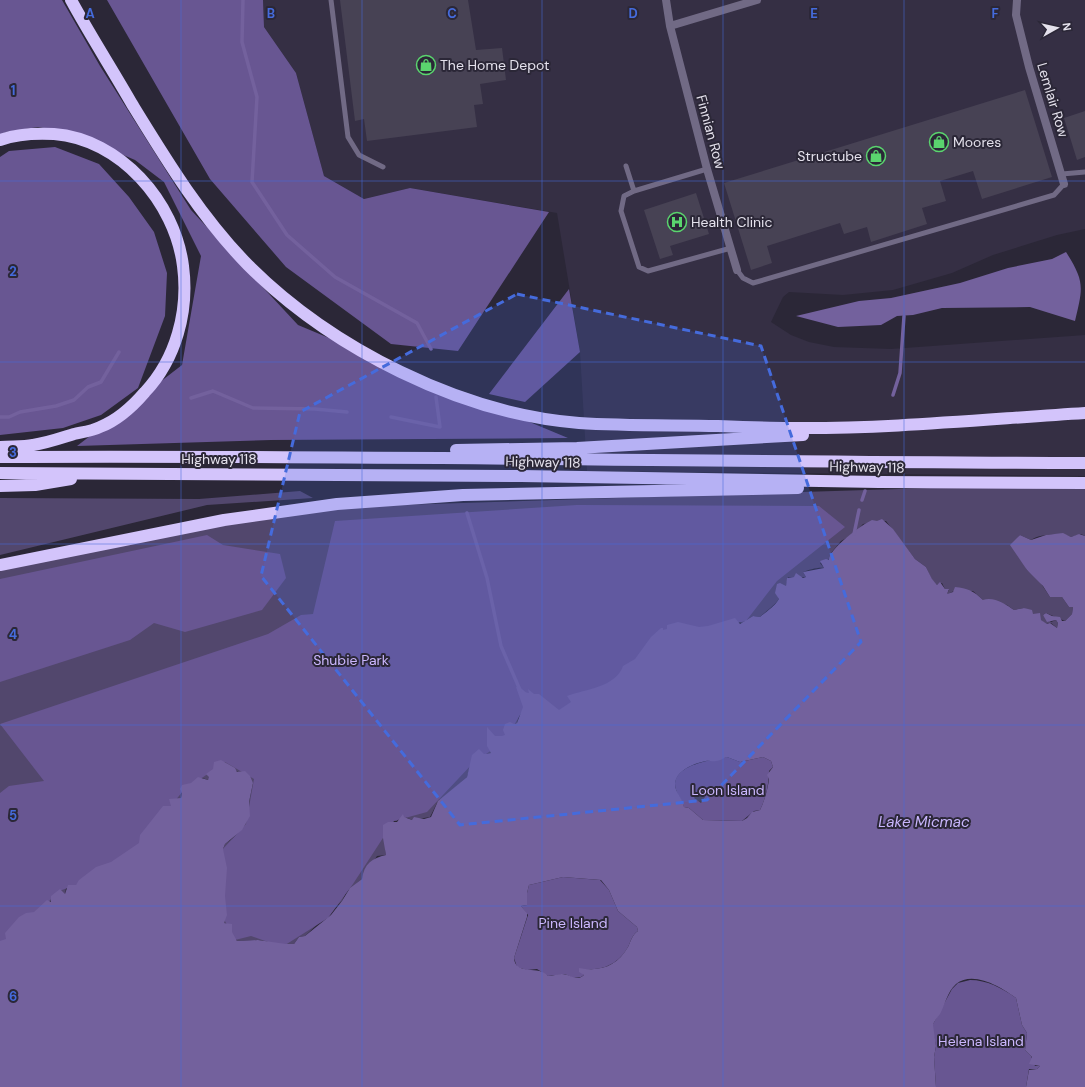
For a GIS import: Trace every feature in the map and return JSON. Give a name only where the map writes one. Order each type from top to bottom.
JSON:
[{"type":"highway","points":[[71,0],[179,182],[206,217],[248,265],[293,305],[346,343],[406,375],[464,398],[506,410],[577,423],[791,428],[884,426],[1085,413]]},
{"type":"highway","points":[[0,140],[35,133],[69,136],[102,148],[130,168],[154,194],[174,230],[183,266],[184,310],[174,346],[156,380],[131,408],[101,427],[33,445],[0,446]]},
{"type":"highway","points":[[181,457],[259,449],[332,451],[460,450],[640,445],[792,436],[884,426]]},
{"type":"highway","name":"Highway 118","points":[[0,457],[648,459],[792,462],[1085,463]]},
{"type":"highway","name":"Highway 118","points":[[0,473],[521,476],[879,482],[1085,483]]},
{"type":"highway","points":[[0,486],[35,485],[104,473]]},
{"type":"highway","points":[[0,565],[224,520],[337,504],[463,495],[792,488],[879,482]]},
{"type":"street","name":"Finnian Row","points":[[666,0],[670,26],[707,169],[737,270]]},
{"type":"street","points":[[670,26],[757,0]]},
{"type":"street","name":"Lemlair Row","points":[[1017,0],[1016,15],[1029,67],[1064,184]]},
{"type":"lane","points":[[331,0],[348,137],[359,155],[383,167]]},
{"type":"lane","points":[[626,166],[634,191]]},
{"type":"lane","points":[[707,169],[634,191],[624,196],[621,211],[639,267],[648,271],[730,248]]},
{"type":"lane","points":[[1062,174],[1085,172]]},
{"type":"lane","points":[[737,270],[743,278],[754,283],[1054,195],[1064,184]]},
{"type":"highlighted area","points":[[517,294],[761,346],[861,642],[707,800],[460,825],[261,576],[300,412]]},
{"type":"shaded area","points":[[263,0],[1085,0],[1085,229],[1057,235],[993,255],[952,273],[893,290],[843,295],[789,292],[783,297],[771,322],[791,335],[809,342],[834,347],[891,349],[1085,335],[1085,476],[587,471],[580,352],[557,213],[410,188],[364,199],[324,176],[296,73],[264,27]]},
{"type":"green space","points":[[0,0],[62,0],[100,66],[191,210],[298,325],[568,438],[271,440],[77,446],[182,365],[201,256],[164,182],[135,160],[72,133],[38,127],[6,132],[0,135]]},
{"type":"green space","points":[[107,0],[263,0],[264,27],[296,73],[324,176],[364,199],[410,188],[549,212],[458,351],[391,344],[286,267],[210,179]]},
{"type":"green space","points":[[55,147],[99,164],[129,197],[154,232],[167,273],[165,316],[138,388],[101,415],[63,428],[0,435],[0,157],[9,151]]},
{"type":"green space","points":[[569,289],[580,352],[525,402],[489,394]]},
{"type":"green space","name":"Shubie Park","points":[[1085,483],[1085,536],[1081,534],[1071,537],[1051,535],[1040,536],[1031,540],[1020,535],[1014,543],[1027,570],[1038,579],[1050,597],[1062,597],[1069,607],[1073,607],[1072,614],[1065,621],[1046,613],[1043,615],[1051,622],[1056,620],[1058,623],[1057,628],[1051,623],[1046,624],[1024,608],[1014,610],[1007,605],[983,600],[973,591],[954,591],[946,595],[949,590],[945,589],[942,583],[937,585],[932,580],[926,567],[915,559],[886,521],[863,524],[854,534],[841,541],[831,553],[828,561],[820,563],[824,568],[816,568],[803,572],[806,577],[788,577],[786,586],[777,588],[776,591],[779,599],[760,617],[753,616],[742,623],[739,622],[519,715],[517,723],[514,724],[491,753],[484,754],[471,763],[467,777],[437,803],[430,817],[412,820],[401,815],[397,821],[390,821],[384,833],[386,855],[377,856],[362,879],[346,892],[342,901],[305,936],[299,937],[294,944],[258,940],[237,941],[230,923],[224,923],[223,849],[225,844],[237,835],[250,816],[249,802],[253,783],[223,761],[208,780],[200,777],[182,793],[181,798],[66,888],[65,894],[49,902],[0,941],[0,563],[274,509]]},
{"type":"green space","points":[[300,491],[313,498],[207,505],[0,555],[0,498],[199,499]]},
{"type":"green space","name":"Shubie Park","points":[[577,505],[819,506],[845,527],[777,581],[746,621],[669,638],[599,717],[523,710],[504,742],[474,762],[427,812],[394,821],[353,884],[328,918],[282,947],[251,936],[235,940],[218,908],[225,895],[221,851],[246,824],[254,779],[225,762],[183,791],[137,848],[88,881],[59,891],[0,951],[0,793],[9,786],[44,781],[0,724],[268,634],[301,615],[313,614],[335,521]]},
{"type":"green space","points":[[207,535],[223,545],[280,554],[286,578],[262,610],[185,632],[154,623],[130,640],[0,682],[0,579]]},
{"type":"green space","name":"Loon Island","points":[[727,757],[740,762],[763,757],[771,761],[773,767],[769,771],[768,786],[764,801],[760,810],[754,811],[742,821],[703,820],[689,808],[684,807],[675,787],[677,777],[688,767]]},
{"type":"green space","name":"Pine Island","points":[[563,877],[600,880],[609,890],[618,911],[637,927],[638,931],[633,936],[628,947],[619,959],[602,968],[580,969],[584,975],[581,977],[573,978],[565,974],[548,976],[537,969],[527,970],[517,967],[514,958],[528,915],[521,906],[527,905],[529,885]]},
{"type":"green space","name":"Helena Island","points":[[970,980],[982,981],[994,985],[1016,998],[1022,1025],[1027,1033],[1025,1050],[1031,1056],[1035,1066],[1040,1066],[1037,1069],[1029,1069],[1026,1087],[936,1087],[934,1057],[936,1046],[932,1026],[952,989],[958,983]]},
{"type":"water","points":[[1066,252],[1077,271],[1081,285],[1080,300],[1075,321],[1030,307],[942,308],[913,315],[897,316],[881,325],[838,327],[796,316],[859,301],[891,298],[960,283],[1008,268],[1052,259]]},
{"type":"water","name":"Lake Micmac","points":[[882,519],[893,529],[915,559],[926,567],[937,585],[940,582],[945,589],[949,589],[947,594],[953,592],[955,587],[967,589],[977,594],[983,600],[995,600],[1014,610],[1024,608],[1032,610],[1033,614],[1040,613],[1041,620],[1047,624],[1050,623],[1057,628],[1058,623],[1056,620],[1047,622],[1043,615],[1046,613],[1052,616],[1060,617],[1062,621],[1065,621],[1072,614],[1073,607],[1069,607],[1062,597],[1050,597],[1043,586],[1027,570],[1010,545],[1020,535],[1031,540],[1046,535],[1063,533],[1071,537],[1079,534],[1085,536],[1085,1087],[1026,1087],[1029,1070],[1037,1069],[1040,1066],[1029,1064],[1032,1057],[1025,1050],[1027,1033],[1022,1025],[1016,998],[996,985],[971,979],[963,980],[953,987],[940,1014],[933,1024],[936,1046],[934,1057],[936,1087],[0,1087],[0,941],[6,939],[5,933],[19,917],[26,913],[34,912],[47,900],[51,902],[51,896],[60,889],[65,894],[68,885],[76,885],[79,880],[96,867],[111,862],[139,843],[140,835],[163,806],[171,806],[169,799],[181,798],[182,793],[180,789],[182,785],[191,783],[198,777],[208,780],[209,777],[206,774],[213,769],[214,762],[221,760],[235,768],[237,772],[245,771],[250,776],[253,783],[249,802],[250,816],[242,830],[225,844],[223,849],[227,868],[225,896],[227,915],[224,923],[232,924],[232,932],[237,941],[258,940],[294,944],[299,937],[305,936],[331,915],[350,888],[362,879],[365,869],[370,862],[386,855],[383,838],[383,825],[388,822],[397,822],[403,814],[404,817],[412,820],[414,817],[424,819],[431,817],[438,801],[467,777],[472,755],[479,749],[484,754],[491,753],[487,746],[487,727],[495,736],[502,736],[505,735],[503,730],[505,724],[510,722],[514,724],[517,723],[523,707],[516,687],[527,693],[529,693],[528,689],[534,694],[539,694],[559,710],[571,702],[567,696],[600,686],[614,679],[623,666],[635,659],[651,637],[661,628],[663,628],[663,630],[667,629],[667,625],[678,622],[699,627],[708,626],[735,618],[740,624],[753,616],[760,617],[773,607],[779,599],[775,593],[777,584],[780,583],[786,586],[787,578],[794,577],[796,573],[803,578],[806,577],[803,572],[824,568],[820,561],[826,559],[829,560],[830,556],[839,544],[860,527],[872,520],[877,521]],"holes":[[[727,757],[740,762],[763,757],[771,761],[773,767],[767,775],[769,779],[763,803],[760,810],[752,812],[742,821],[703,820],[689,808],[684,807],[675,787],[676,779],[682,771],[692,765],[707,761],[717,761]],[[563,877],[601,880],[609,890],[618,911],[637,927],[638,931],[633,936],[624,954],[619,959],[608,966],[601,968],[579,968],[579,972],[584,975],[579,978],[565,974],[548,976],[539,971],[523,969],[515,963],[514,958],[527,917],[527,913],[521,906],[527,905],[529,885]]]},
{"type":"building","name":"The Home Depot","points":[[340,0],[468,0],[476,50],[502,48],[506,80],[480,84],[483,104],[474,105],[477,127],[367,141],[364,119],[355,121]]},
{"type":"building","points":[[1025,90],[1052,177],[982,199],[973,171],[940,181],[946,201],[922,208],[927,224],[871,242],[867,227],[844,234],[840,223],[767,246],[772,263],[751,270],[724,183]]},
{"type":"building","points":[[1085,111],[1085,157],[1077,160],[1064,118]]},
{"type":"building","name":"Health Clinic","points":[[696,193],[709,234],[670,246],[673,255],[660,259],[644,210]]},
{"type":"building","points":[[698,792],[705,797],[701,803],[694,798]]},
{"type":"waterway","points":[[243,0],[242,42],[257,97],[252,182],[287,235],[335,277],[417,323],[431,349]]},
{"type":"waterway","points":[[893,395],[900,373],[904,316]]},
{"type":"waterway","points":[[0,417],[9,417],[20,412],[56,406],[74,400],[88,387],[101,382],[119,352]]},
{"type":"waterway","points":[[191,398],[213,391],[253,408],[315,409],[347,412]]},
{"type":"waterway","points":[[391,417],[440,427],[436,397]]},
{"type":"waterway","points":[[862,500],[865,491]]},
{"type":"waterway","points":[[854,534],[859,510]]},
{"type":"waterway","points":[[467,513],[487,578],[501,646],[520,690]]},
{"type":"place","name":"The Home Depot","points":[[426,65]]},
{"type":"place","name":"Moores","points":[[939,142]]},
{"type":"place","name":"Structube","points":[[876,156]]},
{"type":"place","name":"Health Clinic","points":[[677,222]]}]
